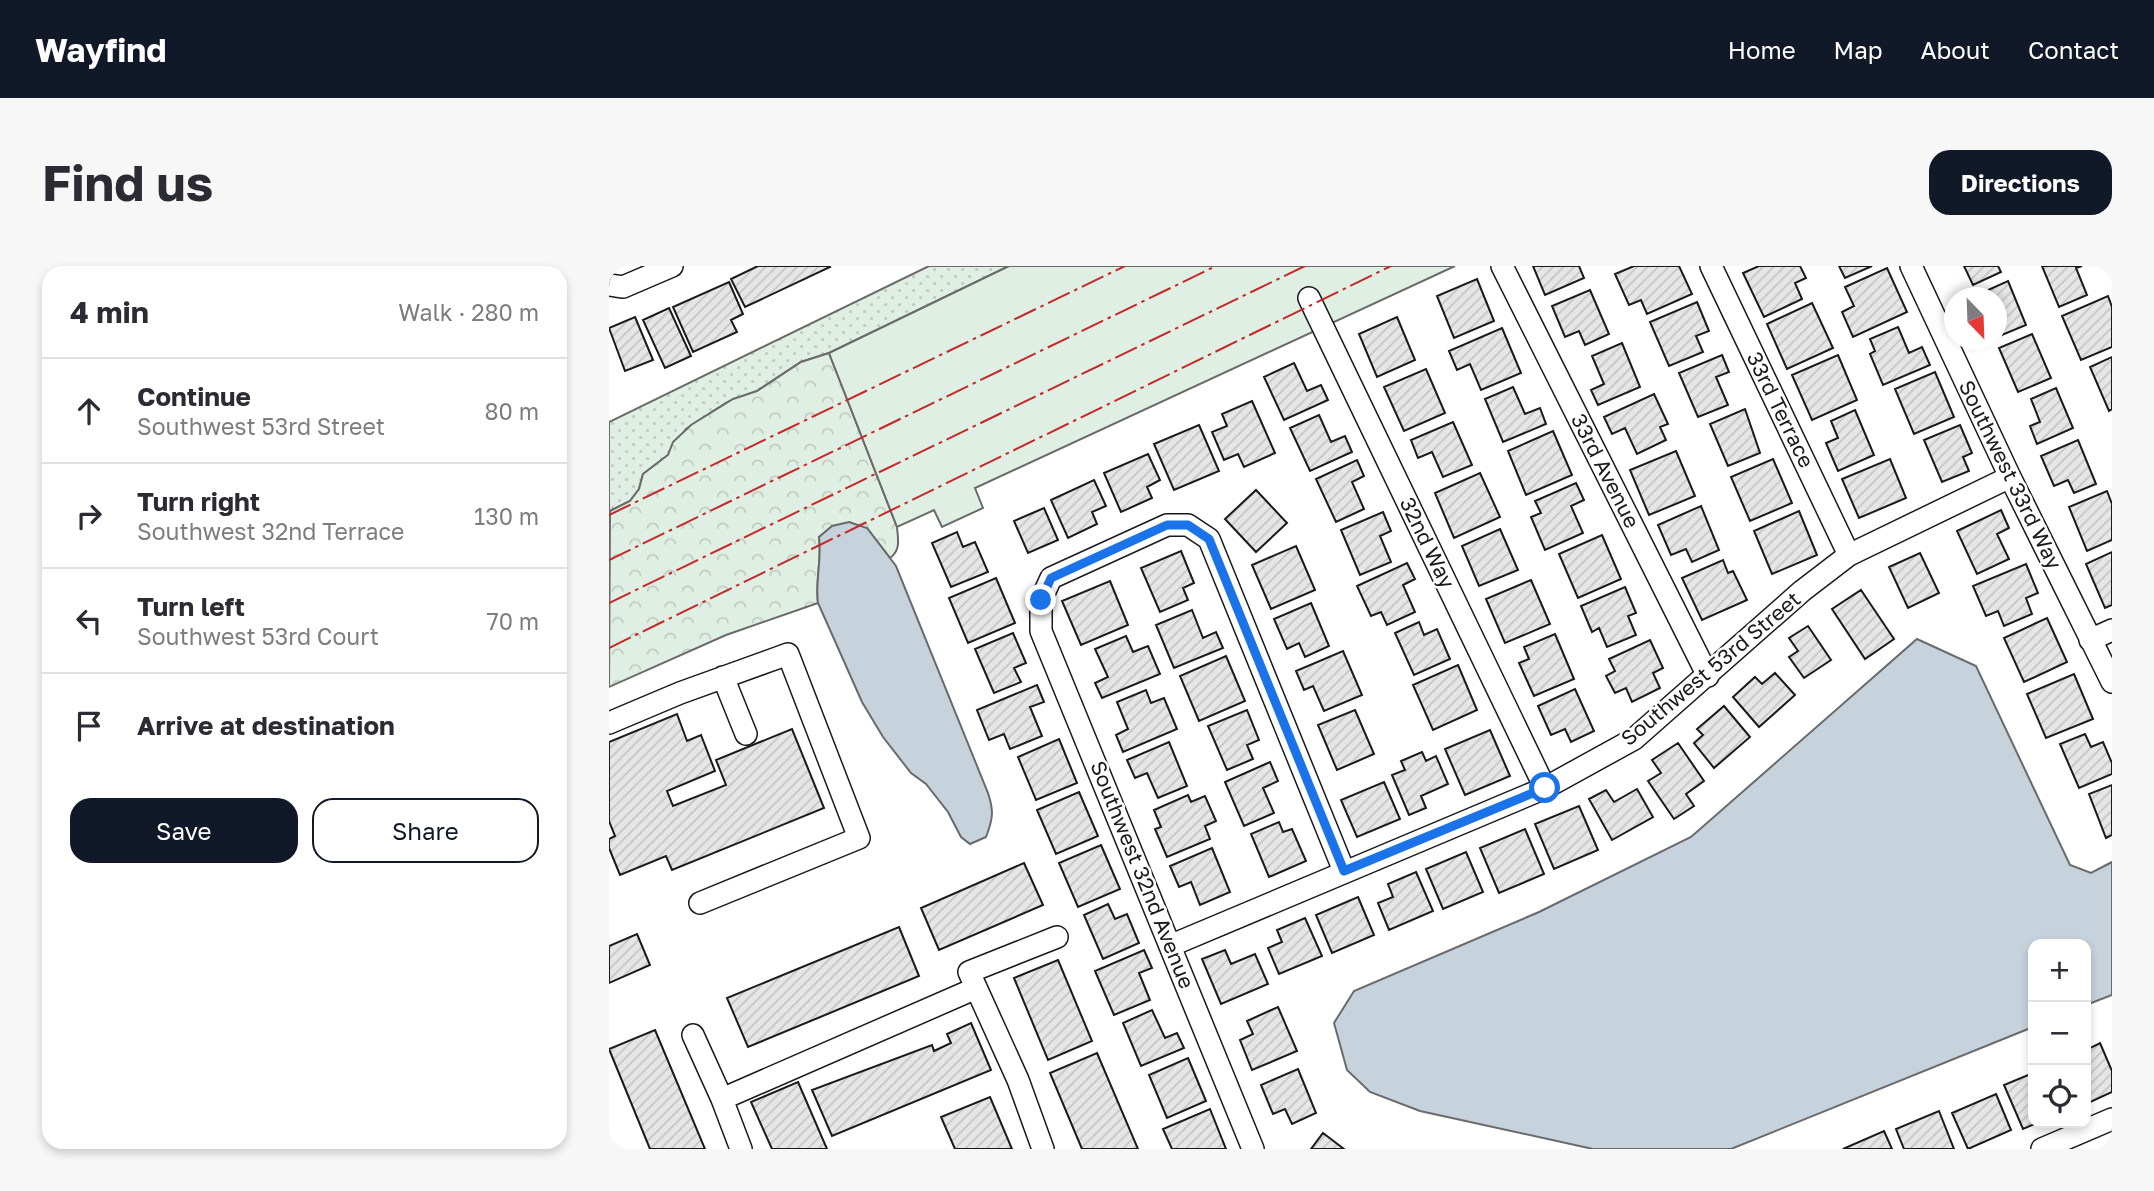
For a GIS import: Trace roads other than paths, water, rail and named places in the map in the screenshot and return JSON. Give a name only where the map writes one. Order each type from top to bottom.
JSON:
[{"type":"street","points":[[609,285],[623,287],[673,266]]},
{"type":"street","name":"33rd Avenue","points":[[1502,266],[1708,676]]},
{"type":"street","name":"33rd Terrace","points":[[1711,266],[1849,555]]},
{"type":"street","name":"Southwest 33rd Way","points":[[1911,266],[2010,477],[2112,682]]},
{"type":"street","name":"32nd Way","points":[[1309,298],[1545,788]]},
{"type":"street","name":"Southwest 53rd Street","points":[[1172,945],[1545,788],[1634,740],[1802,591],[1849,555],[2010,477]]},
{"type":"street","name":"Southwest 32nd Avenue","points":[[1254,1149],[1218,1068],[1172,945],[1041,631],[1041,600],[1051,578],[1167,525],[1188,525],[1209,539],[1344,871]]},
{"type":"street","points":[[2090,640],[2112,630]]},
{"type":"street","points":[[609,723],[723,677],[789,654],[859,838],[700,903]]},
{"type":"street","points":[[723,677],[746,734]]},
{"type":"street","points":[[1043,1149],[1018,1080],[974,989],[969,972],[1057,937]]},
{"type":"street","points":[[722,1100],[974,989]]},
{"type":"street","points":[[693,1035],[741,1149]]},
{"type":"street","points":[[2042,1149],[2112,1119]]}]
